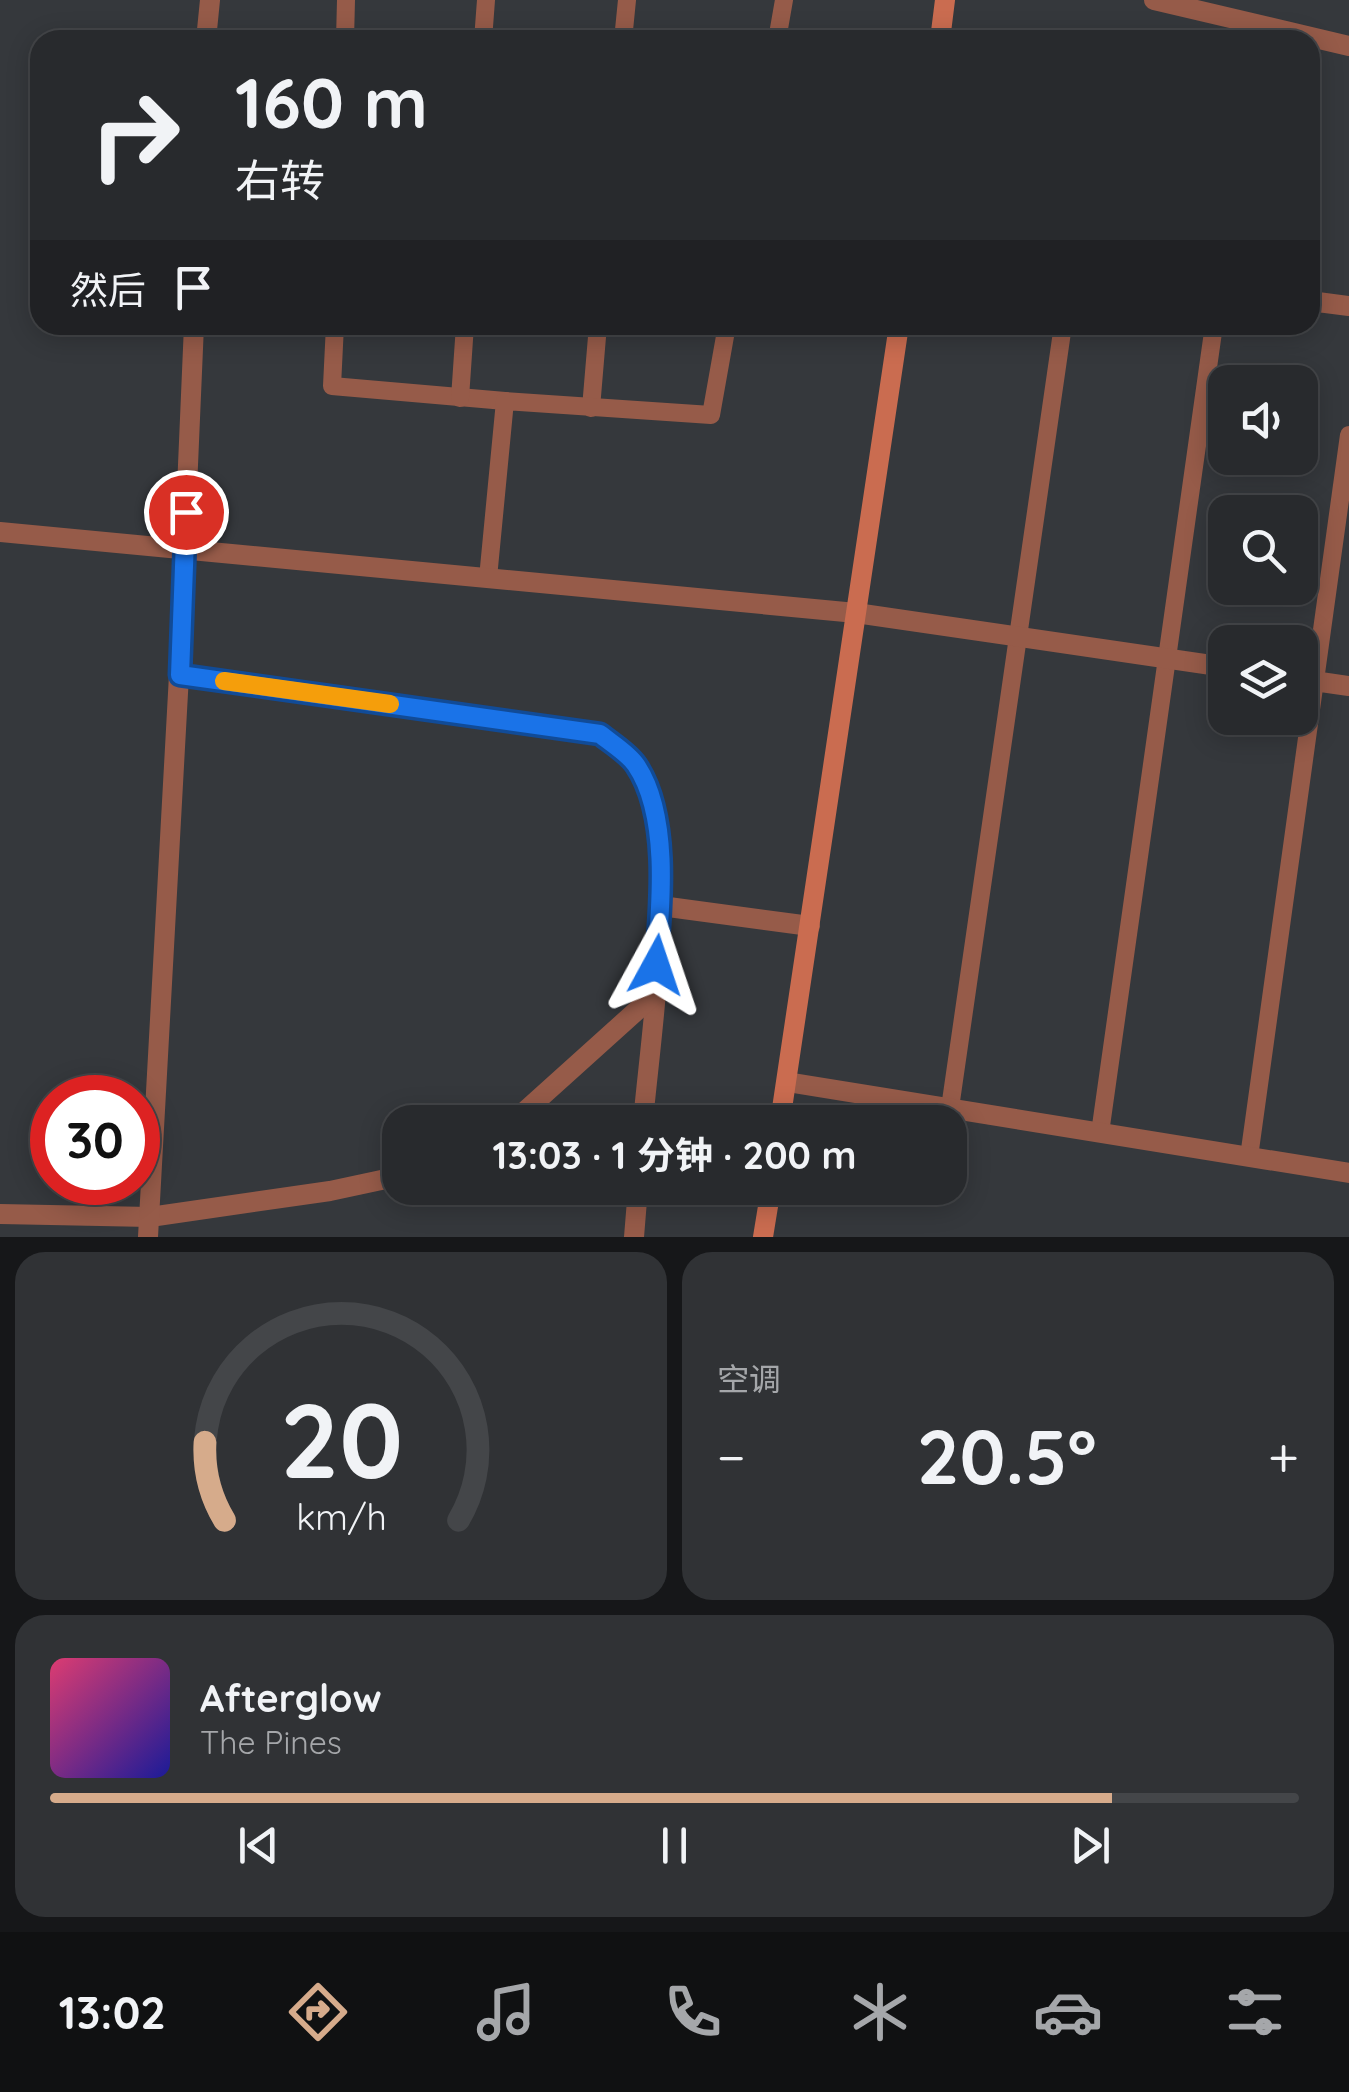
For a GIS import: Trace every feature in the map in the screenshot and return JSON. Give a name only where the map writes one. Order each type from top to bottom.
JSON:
[{"type":"street","points":[[207,30],[210,0]]},
{"type":"street","points":[[941,30],[945,0]]},
{"type":"street","points":[[1154,0],[1281,30]]},
{"type":"street","points":[[1320,39],[1349,46]]},
{"type":"street","points":[[1320,302],[1349,306]]},
{"type":"street","points":[[149,1227],[180,675],[194,335]]},
{"type":"street","points":[[783,1105],[898,335]]},
{"type":"street","points":[[0,532],[856,613],[1208,664]]},
{"type":"street","points":[[180,675],[600,734],[635,763],[656,808],[661,906],[644,1105]]},
{"type":"street","points":[[1318,682],[1349,686]]},
{"type":"street","points":[[661,906],[810,926]]},
{"type":"street","points":[[532,1105],[654,994]]},
{"type":"street","points":[[786,1082],[931,1105]]},
{"type":"street","points":[[967,1111],[1349,1173]]},
{"type":"street","points":[[0,1214],[149,1227],[382,1180]]},
{"type":"street","points":[[634,1237],[637,1205]]},
{"type":"street","points":[[763,1237],[768,1205]]},
{"type":"lane","points":[[345,30],[346,0]]},
{"type":"lane","points":[[484,30],[486,0]]},
{"type":"lane","points":[[624,30],[627,0]]},
{"type":"lane","points":[[779,30],[784,0]]},
{"type":"lane","points":[[334,335],[332,386],[711,415],[725,335]]},
{"type":"lane","points":[[460,398],[464,335]]},
{"type":"lane","points":[[591,408],[597,335]]},
{"type":"lane","points":[[950,1105],[1061,335]]},
{"type":"lane","points":[[1100,1132],[1213,335]]},
{"type":"lane","points":[[488,578],[505,402]]},
{"type":"lane","points":[[1316,625],[1349,435]]},
{"type":"lane","points":[[1249,1157],[1300,735]]},
{"type":"slow traffic","points":[[224,681],[390,704]]},
{"type":"route","points":[[186,512],[180,675],[600,734],[635,763],[656,808],[661,906],[656,965]]}]
